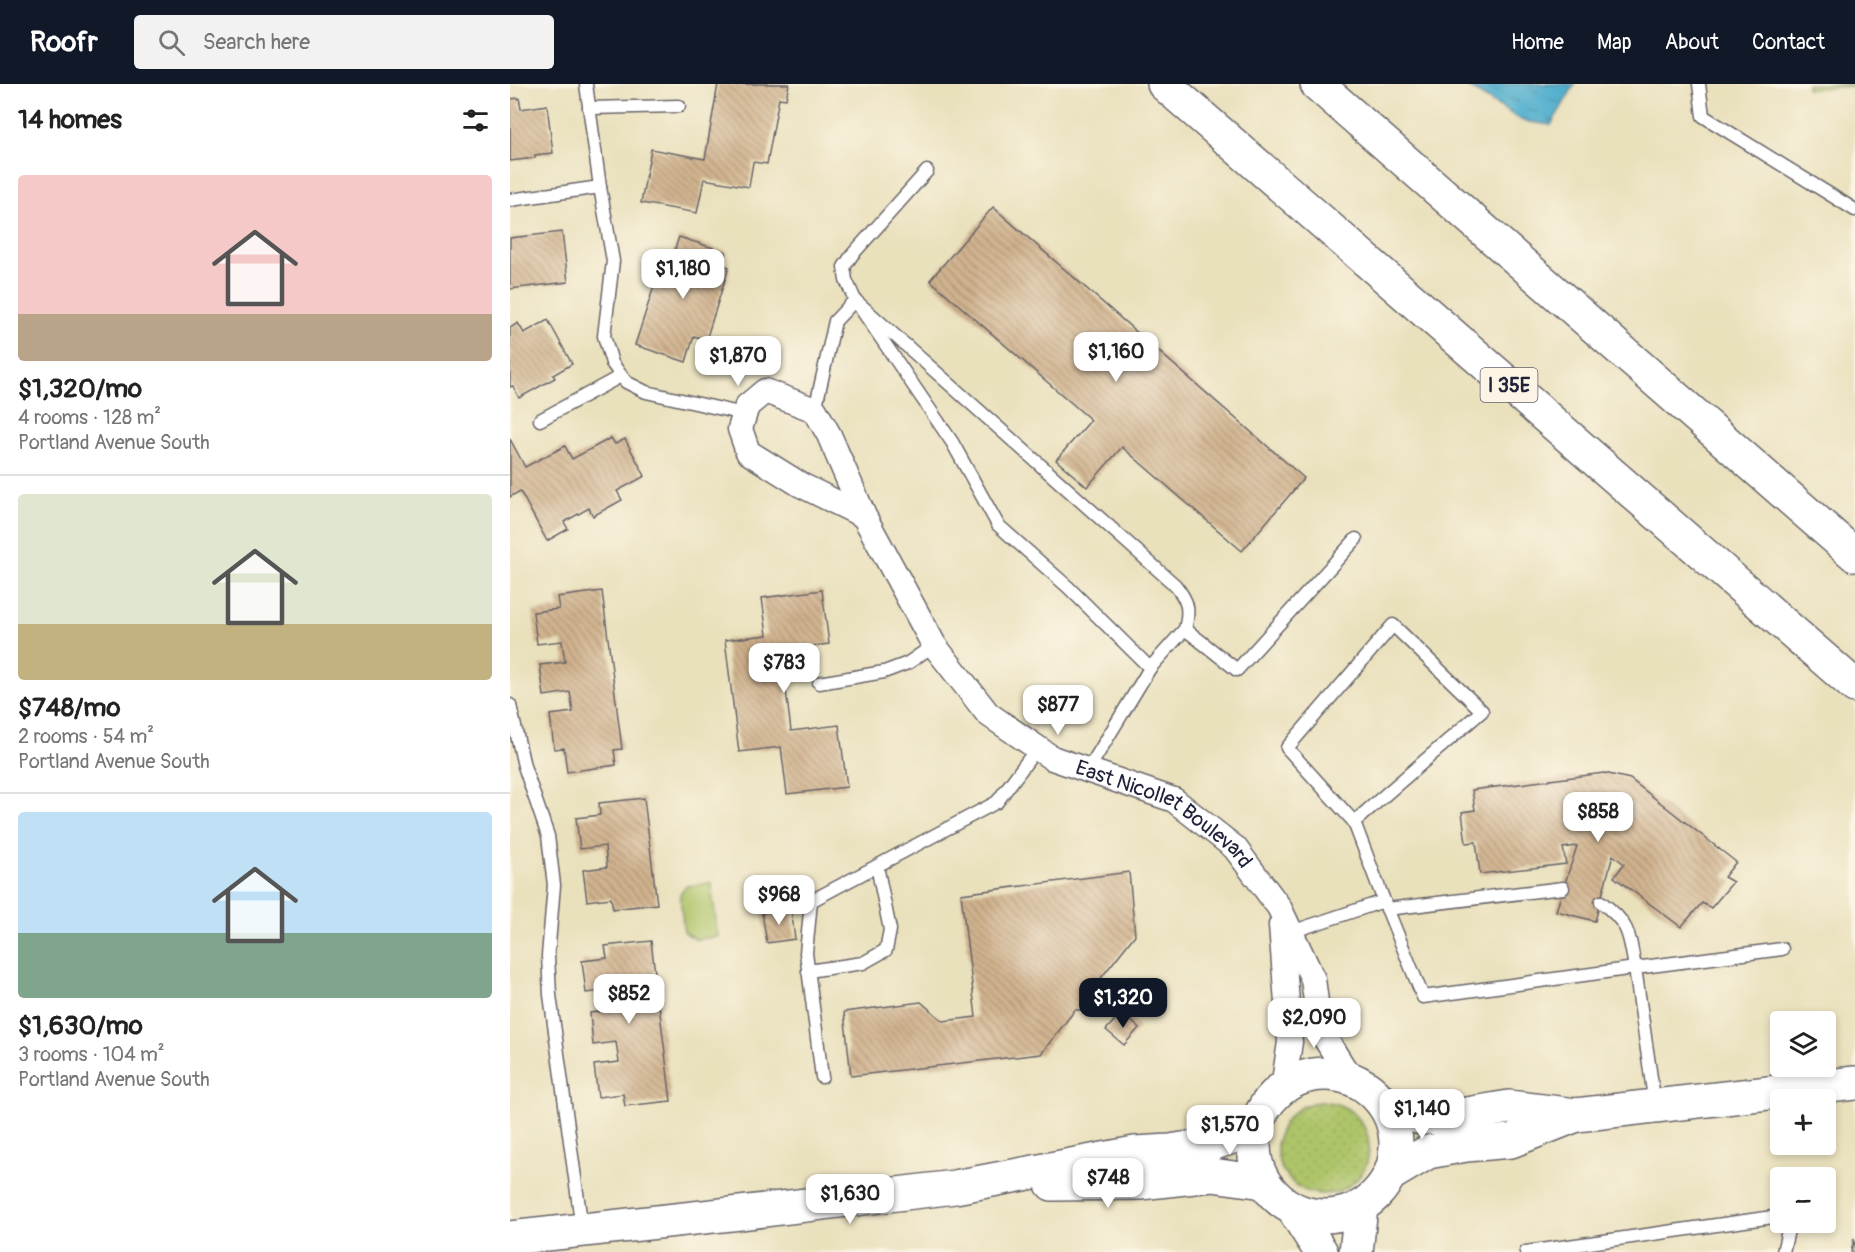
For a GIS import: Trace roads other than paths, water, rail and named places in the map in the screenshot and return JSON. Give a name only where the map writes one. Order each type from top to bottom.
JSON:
[{"type":"main road","name":"I 35E","points":[[1164,84],[1855,686]]},
{"type":"main road","points":[[1317,84],[1855,555]]},
{"type":"main road","points":[[1333,1074],[1350,1078],[1377,1095],[1393,1124],[1396,1158],[1390,1174],[1378,1193],[1361,1207],[1339,1215],[1316,1216],[1294,1210],[1277,1198],[1264,1182],[1256,1163],[1254,1143],[1257,1124],[1263,1110],[1282,1088],[1298,1079],[1333,1074]]},
{"type":"main road","points":[[1386,1108],[1421,1118],[1449,1117],[1509,1107],[1576,1115],[1855,1083]]},
{"type":"main road","points":[[1390,1174],[1428,1152],[1466,1145],[1511,1141],[1576,1115]]},
{"type":"main road","points":[[510,1238],[955,1187],[1135,1153],[1170,1151],[1208,1145],[1232,1137],[1257,1124]]},
{"type":"main road","points":[[955,1187],[1140,1182],[1212,1175],[1264,1182]]},
{"type":"main road","points":[[1356,1252],[1361,1207]]},
{"type":"main road","points":[[1294,1210],[1321,1252]]},
{"type":"street","points":[[815,410],[765,391],[747,406],[744,414],[740,429],[748,452],[801,485],[864,516]]},
{"type":"street","name":"East Nicollet Boulevard","points":[[815,410],[829,435],[864,516],[934,645],[988,714],[1052,758],[1174,800],[1234,848],[1279,907],[1313,979],[1317,1009],[1325,1038],[1350,1078]]},
{"type":"street","points":[[1279,907],[1290,1042],[1282,1088]]},
{"type":"lane","points":[[586,84],[613,261],[604,336],[612,363],[626,382],[646,392],[744,414]]},
{"type":"lane","points":[[1699,84],[1703,116],[1855,210]]},
{"type":"lane","points":[[589,108],[679,106]]},
{"type":"lane","points":[[927,171],[852,255],[844,267],[846,280],[855,300],[952,442],[998,525],[1068,587],[1150,668]]},
{"type":"lane","points":[[510,200],[600,187]]},
{"type":"lane","points":[[815,410],[835,321],[855,300]]},
{"type":"lane","points":[[855,300],[1175,585],[1184,596],[1189,612],[1185,629],[1150,668],[1088,770]]},
{"type":"lane","points":[[540,420],[621,376]]},
{"type":"lane","points":[[1185,629],[1237,670],[1356,539]]},
{"type":"lane","points":[[1354,822],[1482,711],[1393,624],[1287,748],[1354,822],[1423,997],[1782,949]]},
{"type":"lane","points":[[819,683],[884,672],[908,663],[934,645]]},
{"type":"lane","points":[[510,705],[524,766],[548,836],[554,885],[548,956],[550,995],[582,1229]]},
{"type":"lane","points":[[822,1077],[806,953],[811,901],[997,802],[1037,748]]},
{"type":"lane","points":[[808,971],[863,963],[886,950],[891,930],[877,866]]},
{"type":"lane","points":[[1291,932],[1385,905],[1563,888]]},
{"type":"lane","points":[[1601,902],[1619,915],[1630,934],[1656,1106]]},
{"type":"lane","points":[[1526,1252],[1770,1217]]},
{"type":"lane","points":[[1785,1250],[1788,1233]]},
{"type":"water","points":[[1463,84],[1575,84],[1551,125],[1523,121]]}]
